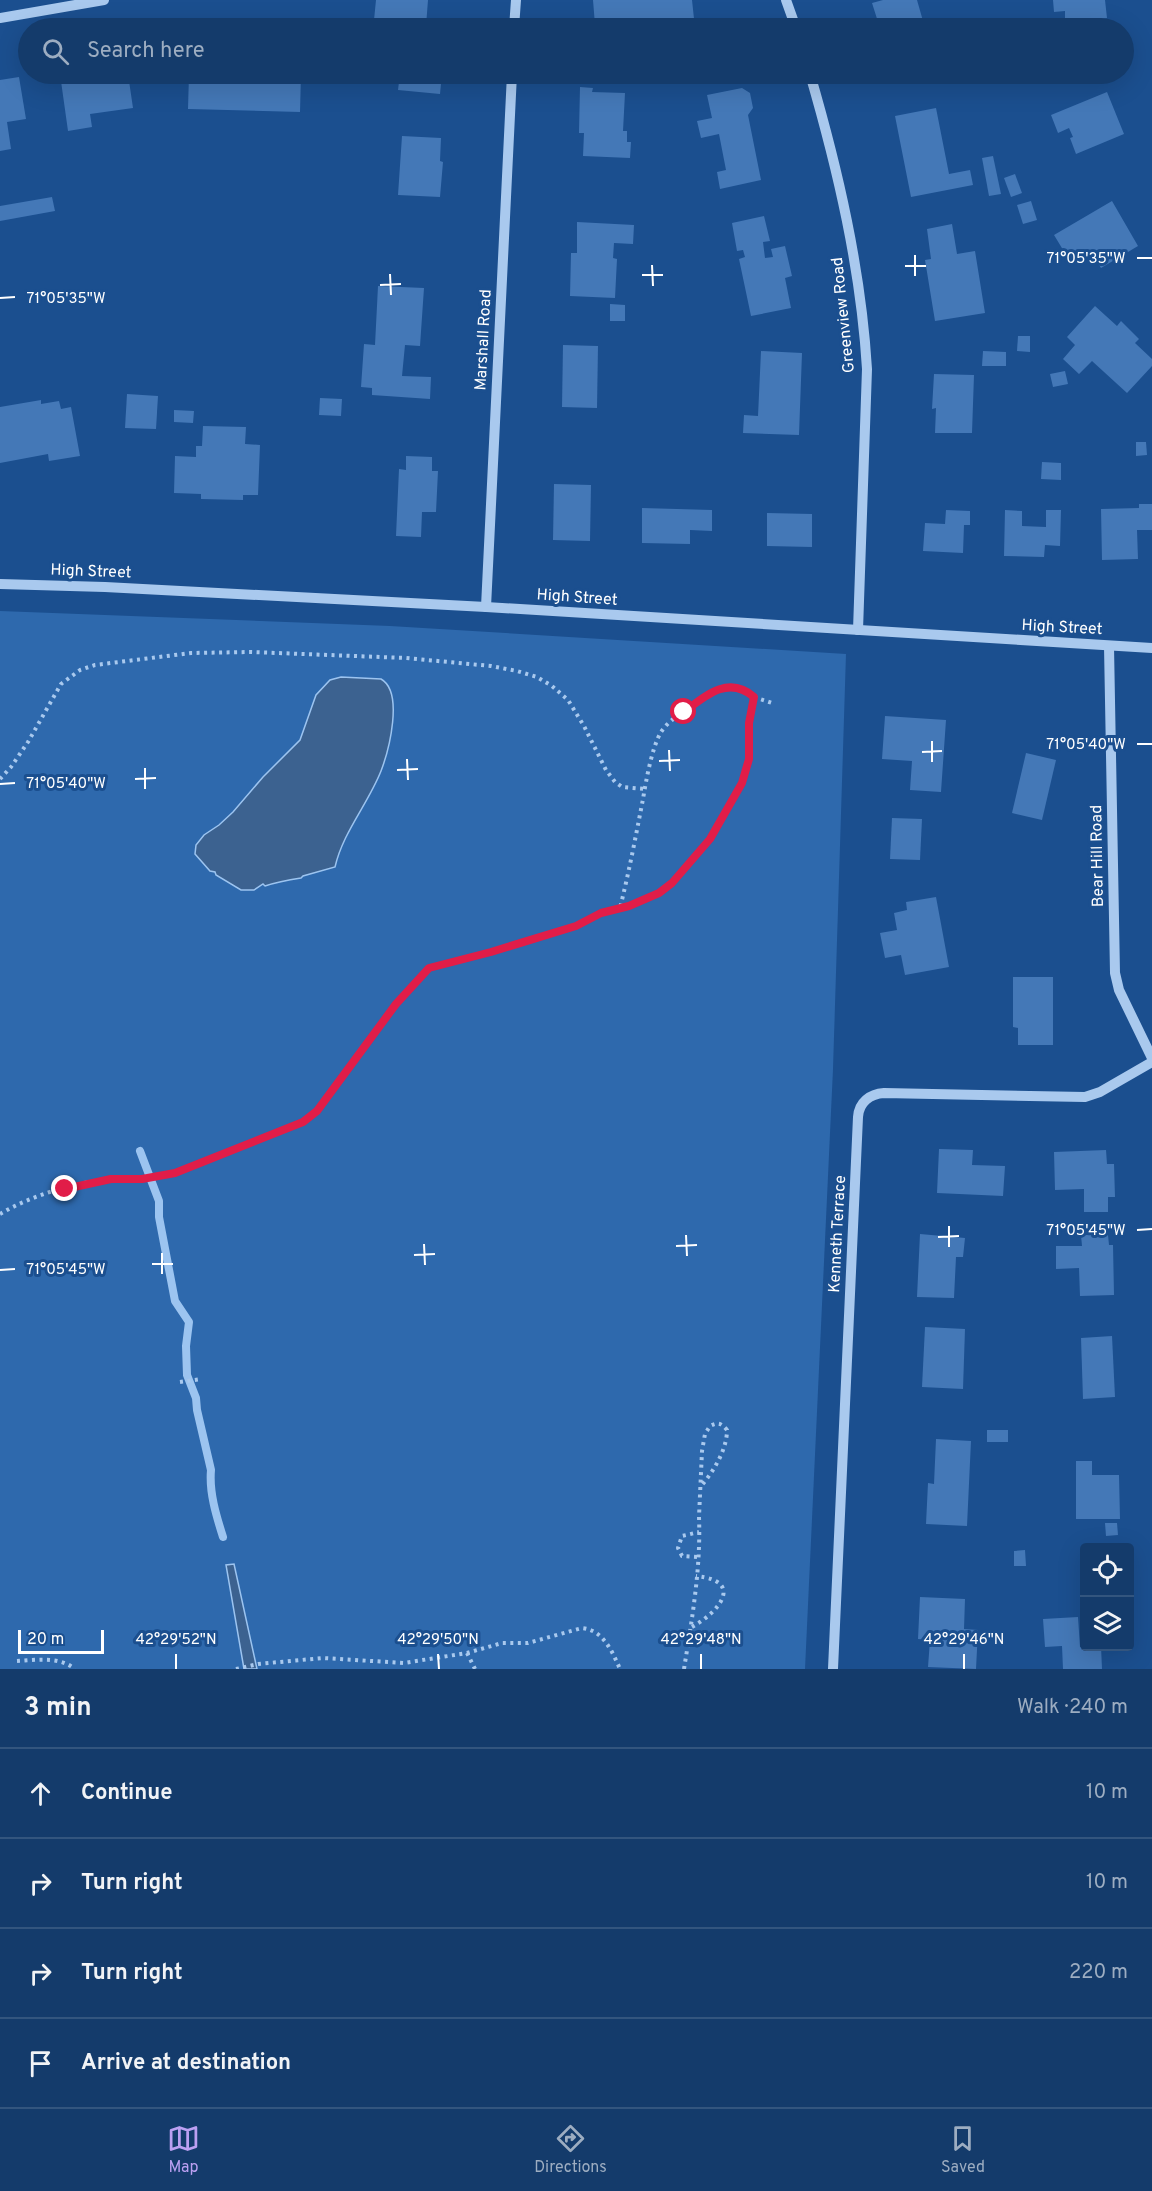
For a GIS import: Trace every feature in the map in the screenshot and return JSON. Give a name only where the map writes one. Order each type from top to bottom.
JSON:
[{"type":"street","points":[[0,18],[104,0]]},
{"type":"street","points":[[515,18],[516,0]]},
{"type":"street","points":[[786,0],[792,18]]},
{"type":"street","name":"Marshall Road","points":[[486,608],[512,84]]},
{"type":"street","name":"Greenview Road","points":[[812,84],[857,275],[864,332],[867,369],[858,630]]},
{"type":"street","name":"High Street","points":[[0,584],[105,587],[486,608],[1152,648]]},
{"type":"street","name":"Bear Hill Road","points":[[1109,646],[1115,973],[1119,990],[1152,1060]]},
{"type":"street","name":"Kenneth Terrace","points":[[833,1669],[860,1108],[870,1097],[884,1093],[1084,1097],[1100,1092],[1152,1060]]},
{"type":"path","points":[[0,779],[28,742],[61,684],[80,670],[95,665],[191,653],[280,652],[443,661],[491,666],[528,674],[552,686],[568,700],[606,770],[615,782],[622,787],[645,789]]},
{"type":"path","points":[[620,908],[628,879],[645,789],[660,734],[674,719],[721,688],[747,690],[754,697],[775,704]]},
{"type":"path","points":[[0,1214],[18,1204],[74,1187],[111,1179],[142,1179],[175,1173],[293,1126],[309,1117],[324,1102],[396,1004],[429,968],[576,926],[601,913],[659,893],[686,868],[710,839],[747,771],[749,723],[754,697]]},
{"type":"path","points":[[180,1382],[202,1379]]},
{"type":"path","points":[[684,1669],[692,1627],[702,1451],[705,1434],[710,1426],[716,1423],[723,1424],[727,1430],[727,1440],[712,1472],[701,1486]]},
{"type":"path","points":[[697,1557],[682,1556],[678,1548],[682,1536],[699,1532]]},
{"type":"path","points":[[692,1627],[711,1614],[725,1594],[718,1582],[696,1576]]},
{"type":"path","points":[[238,1669],[258,1664],[323,1658],[399,1664],[467,1653],[502,1643],[528,1643],[573,1630],[590,1629],[603,1639],[620,1669]]},
{"type":"path","points":[[467,1653],[475,1669]]},
{"type":"path","points":[[17,1661],[50,1660],[68,1663],[75,1669]]},
{"type":"shaded area","points":[[0,611],[390,626],[846,654],[833,1069],[805,1669],[0,1669]]},
{"type":"shaded area","points":[[341,677],[381,679],[388,686],[392,696],[391,736],[376,783],[344,842],[335,867],[301,878],[265,886],[263,884],[254,890],[241,890],[210,871],[195,854],[196,845],[204,835],[233,812],[263,777],[300,740],[316,695],[330,680]]},
{"type":"shaded area","points":[[234,1564],[257,1669],[244,1669],[226,1565]]},
{"type":"building","points":[[376,0],[428,0],[427,18],[374,18]]},
{"type":"building","points":[[593,0],[692,0],[694,18],[594,18]]},
{"type":"building","points":[[883,0],[917,0],[922,18],[877,18],[872,3]]},
{"type":"building","points":[[1053,0],[1105,0],[1107,18],[1065,18],[1065,11],[1054,12]]},
{"type":"building","points":[[18,77],[26,119],[7,122],[11,149],[0,151],[0,80]]},
{"type":"building","points":[[61,84],[129,84],[133,108],[90,114],[92,127],[68,131]]},
{"type":"building","points":[[189,84],[301,84],[300,112],[188,109]]},
{"type":"building","points":[[399,84],[441,84],[440,94],[398,90]]},
{"type":"building","points":[[580,87],[593,88],[592,92],[625,93],[623,131],[627,131],[627,142],[631,142],[630,158],[583,156],[584,133],[579,133]]},
{"type":"building","points":[[742,88],[750,93],[753,108],[748,115],[761,180],[720,189],[717,172],[726,170],[719,134],[701,138],[697,121],[712,118],[707,95]]},
{"type":"building","points":[[1107,92],[1124,134],[1076,154],[1069,128],[1058,133],[1051,115]]},
{"type":"building","points":[[936,108],[949,174],[970,170],[973,185],[911,197],[895,116]]},
{"type":"building","points":[[402,136],[441,138],[440,161],[443,162],[440,197],[398,195]]},
{"type":"building","points":[[993,156],[1001,194],[989,196],[982,158]]},
{"type":"building","points":[[1015,174],[1022,193],[1011,197],[1004,178]]},
{"type":"building","points":[[52,197],[55,211],[0,221],[0,206]]},
{"type":"building","points":[[1031,201],[1037,220],[1023,224],[1017,205]]},
{"type":"building","points":[[1112,201],[1138,246],[1101,268],[1091,252],[1071,263],[1054,235]]},
{"type":"building","points":[[764,216],[770,241],[763,242],[765,258],[773,257],[771,249],[785,246],[792,276],[785,278],[791,308],[751,316],[739,259],[745,257],[743,250],[737,251],[732,223]]},
{"type":"building","points":[[577,222],[634,225],[633,244],[614,243],[613,258],[617,259],[615,298],[570,296],[571,253],[577,253]]},
{"type":"building","points":[[952,224],[957,254],[975,251],[985,313],[935,321],[925,260],[931,259],[927,229]]},
{"type":"building","points":[[378,286],[424,288],[420,346],[405,345],[402,376],[431,377],[430,399],[372,395],[372,388],[361,387],[364,344],[375,345]]},
{"type":"building","points":[[610,304],[625,305],[625,321],[610,321]]},
{"type":"building","points":[[1095,306],[1117,326],[1121,321],[1139,339],[1135,343],[1152,359],[1152,366],[1127,393],[1092,361],[1079,374],[1063,359],[1075,345],[1067,337]]},
{"type":"building","points":[[1018,336],[1030,336],[1030,352],[1017,351]]},
{"type":"building","points":[[563,345],[598,346],[597,408],[562,407]]},
{"type":"building","points":[[761,351],[802,353],[799,435],[743,433],[744,415],[758,416]]},
{"type":"building","points":[[983,351],[1006,352],[1006,366],[982,366]]},
{"type":"building","points":[[1065,371],[1068,384],[1053,387],[1050,374]]},
{"type":"building","points":[[934,374],[974,375],[972,433],[935,433],[936,408],[932,409]]},
{"type":"building","points":[[127,394],[158,396],[156,429],[125,428]]},
{"type":"building","points":[[320,398],[342,399],[341,416],[319,415]]},
{"type":"building","points":[[41,400],[41,404],[59,401],[61,409],[71,407],[80,456],[49,461],[48,454],[0,463],[0,407]]},
{"type":"building","points":[[174,410],[194,411],[193,423],[174,422]]},
{"type":"building","points":[[203,426],[246,427],[245,444],[260,445],[258,495],[243,495],[243,500],[201,499],[201,494],[174,493],[175,456],[196,457],[196,446],[202,446]]},
{"type":"building","points":[[1136,442],[1146,442],[1147,455],[1136,456]]},
{"type":"building","points":[[406,456],[432,457],[432,471],[438,471],[436,512],[422,512],[421,537],[396,536],[399,469],[406,470]]},
{"type":"building","points":[[1042,462],[1061,463],[1061,480],[1041,479]]},
{"type":"building","points":[[554,484],[591,485],[590,541],[553,540]]},
{"type":"building","points":[[1139,504],[1152,504],[1152,530],[1137,530],[1138,559],[1102,560],[1101,509],[1139,508]]},
{"type":"building","points":[[642,508],[712,510],[712,531],[690,530],[690,544],[642,543]]},
{"type":"building","points":[[946,510],[970,511],[970,525],[964,525],[963,553],[923,551],[925,523],[945,524]]},
{"type":"building","points":[[1005,510],[1022,511],[1022,526],[1046,527],[1046,510],[1061,510],[1060,546],[1045,545],[1044,557],[1004,556]]},
{"type":"building","points":[[767,513],[812,514],[812,547],[767,546]]},
{"type":"building","points":[[885,716],[946,720],[941,792],[910,790],[912,761],[882,759]]},
{"type":"building","points":[[1026,753],[1056,760],[1042,820],[1012,813]]},
{"type":"building","points":[[892,818],[922,819],[920,860],[890,859]]},
{"type":"building","points":[[936,897],[949,967],[905,975],[901,955],[885,958],[880,933],[897,930],[894,913],[907,910],[906,902]]},
{"type":"building","points":[[1013,977],[1053,977],[1053,1045],[1018,1045],[1018,1028],[1013,1027]]},
{"type":"building","points":[[939,1149],[973,1150],[972,1165],[1005,1166],[1003,1196],[937,1193]]},
{"type":"building","points":[[1106,1150],[1107,1164],[1114,1164],[1115,1197],[1108,1197],[1108,1212],[1084,1212],[1084,1189],[1055,1190],[1054,1152]]},
{"type":"building","points":[[920,1234],[965,1238],[963,1257],[956,1257],[954,1298],[917,1297]]},
{"type":"building","points":[[1081,1235],[1108,1235],[1109,1245],[1113,1245],[1114,1295],[1080,1296],[1079,1268],[1056,1269],[1056,1246],[1082,1246]]},
{"type":"building","points":[[925,1327],[965,1329],[963,1389],[922,1387]]},
{"type":"building","points":[[1112,1336],[1115,1397],[1083,1399],[1081,1338]]},
{"type":"building","points":[[987,1430],[1008,1430],[1008,1442],[987,1442]]},
{"type":"building","points":[[936,1439],[971,1441],[967,1526],[926,1524],[928,1483],[934,1484]]},
{"type":"building","points":[[1076,1461],[1092,1461],[1092,1475],[1119,1475],[1120,1519],[1076,1519]]},
{"type":"building","points":[[1105,1523],[1117,1523],[1118,1535],[1106,1536]]},
{"type":"building","points":[[1025,1550],[1026,1566],[1014,1566],[1014,1551]]},
{"type":"building","points":[[920,1597],[965,1599],[964,1629],[978,1630],[976,1669],[928,1667],[930,1640],[918,1639]]},
{"type":"building","points":[[1078,1617],[1080,1651],[1101,1651],[1102,1669],[1063,1669],[1062,1646],[1045,1647],[1043,1619]]},
{"type":"waterway","points":[[140,1151],[159,1201],[159,1217],[175,1301],[189,1322],[186,1346],[187,1375],[196,1398],[211,1470],[214,1504],[223,1537]]},
{"type":"route","points":[[65,1189],[111,1179],[142,1179],[175,1173],[303,1122],[317,1111],[396,1004],[429,968],[576,926],[601,913],[629,906],[666,888],[710,839],[742,783],[749,759],[749,723],[754,697],[747,690],[729,686],[721,688],[684,712]]}]
